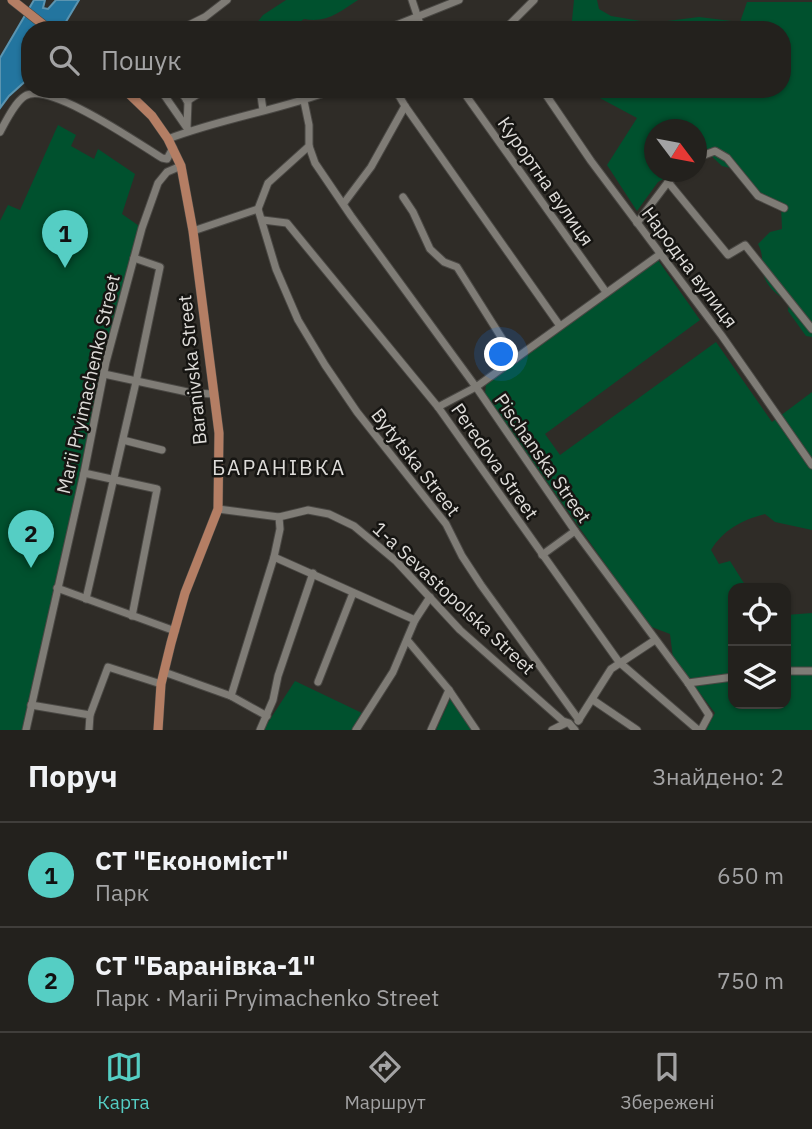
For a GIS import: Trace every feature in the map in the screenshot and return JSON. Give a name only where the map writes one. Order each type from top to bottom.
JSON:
[{"type":"main road","points":[[12,0],[39,21]]},
{"type":"main road","name":"Baranivska Street","points":[[133,98],[152,116],[171,143],[181,166],[193,231],[219,433],[218,509],[194,568],[175,631],[161,684],[158,730]]},
{"type":"street","points":[[197,21],[227,0]]},
{"type":"street","points":[[412,0],[419,21]]},
{"type":"street","points":[[410,21],[459,0]]},
{"type":"street","points":[[513,21],[534,0]]},
{"type":"street","points":[[0,132],[22,98]]},
{"type":"street","points":[[50,98],[75,105],[181,166]]},
{"type":"street","points":[[166,98],[188,129]]},
{"type":"street","points":[[185,98],[188,129]]},
{"type":"street","points":[[187,101],[192,98]]},
{"type":"street","points":[[261,98],[263,110]]},
{"type":"street","points":[[167,159],[171,143],[188,129],[308,98]]},
{"type":"street","points":[[400,98],[560,326]]},
{"type":"street","name":"Курортна вулиця","points":[[468,98],[606,292]]},
{"type":"street","name":"Народна вулиця","points":[[548,98],[659,255],[722,336],[812,465]]},
{"type":"street","points":[[193,231],[258,209],[268,183],[309,146],[304,101]]},
{"type":"street","points":[[344,203],[371,167],[404,106]]},
{"type":"street","name":"Pischanska Street","points":[[309,146],[315,163],[575,531],[688,683],[709,715],[700,730]]},
{"type":"street","points":[[707,154],[715,151],[727,158],[758,196],[784,208]]},
{"type":"street","name":"Marii Pryimachenko Street","points":[[26,730],[104,374],[134,258],[158,183],[167,172],[181,166]]},
{"type":"street","points":[[637,223],[668,182],[728,255],[745,246],[812,329]]},
{"type":"street","points":[[403,197],[430,249],[444,262],[457,268],[515,359]]},
{"type":"street","name":"Bytytska Street","points":[[258,209],[263,220],[266,244],[276,270],[298,320],[325,365],[357,412],[446,524],[481,585],[579,720]]},
{"type":"street","name":"Peredova Street","points":[[263,220],[287,223],[438,407],[619,662],[700,730]]},
{"type":"street","points":[[438,407],[475,387],[659,255]]},
{"type":"street","points":[[86,599],[160,267],[158,264],[134,258]]},
{"type":"street","points":[[104,374],[192,393],[214,394]]},
{"type":"street","points":[[123,440],[162,450]]},
{"type":"street","points":[[84,473],[157,489],[132,616]]},
{"type":"street","name":"1-a Sevastopolska Street","points":[[218,509],[279,517],[308,510],[329,514],[354,526],[396,561],[460,630],[575,730]]},
{"type":"street","points":[[231,696],[274,557],[280,529],[279,517]]},
{"type":"street","points":[[542,555],[575,531]]},
{"type":"street","points":[[274,557],[415,620]]},
{"type":"street","points":[[260,730],[267,716],[313,573]]},
{"type":"street","points":[[57,588],[175,631]]},
{"type":"street","points":[[318,682],[353,593]]},
{"type":"street","points":[[356,730],[393,672],[415,620],[430,597]]},
{"type":"street","points":[[552,730],[559,725],[579,720],[611,669],[655,640]]},
{"type":"street","points":[[408,641],[449,690],[476,730]]},
{"type":"street","points":[[89,730],[90,715],[108,667],[161,684]]},
{"type":"street","points":[[791,671],[812,671]]},
{"type":"street","points":[[164,672],[231,696],[267,716]]},
{"type":"street","points":[[688,683],[728,678]]},
{"type":"street","points":[[430,730],[449,690]]},
{"type":"street","points":[[593,700],[638,730]]},
{"type":"street","points":[[31,705],[90,715]]},
{"type":"green space","points":[[286,0],[358,0],[319,20],[258,21]]},
{"type":"green space","points":[[574,0],[597,0],[599,9],[611,16],[641,21],[572,21]]},
{"type":"green space","points":[[747,2],[812,2],[812,337],[806,336],[788,311],[789,302],[776,294],[764,277],[758,244],[770,232],[782,229],[781,205],[759,195],[738,170],[722,166],[707,152],[707,119],[644,119],[644,182],[658,182],[637,211],[607,165],[637,118],[600,98],[791,98],[791,21],[740,21]]},
{"type":"green space","points":[[699,17],[732,21],[667,21]]},
{"type":"green space","points":[[58,125],[76,135],[71,146],[94,159],[98,149],[135,174],[122,214],[142,228],[127,279],[26,730],[0,730],[0,221],[8,205],[20,210]]},
{"type":"green space","points":[[658,260],[700,320],[545,434],[560,455],[716,342],[772,422],[812,392],[812,530],[775,522],[765,514],[734,527],[721,537],[711,550],[719,564],[730,561],[744,583],[728,583],[728,709],[791,709],[791,615],[812,613],[812,730],[706,730],[715,713],[673,658],[670,634],[649,626],[485,394],[486,384]]},
{"type":"green space","points":[[295,681],[362,713],[354,730],[263,730]]},
{"type":"green space","points":[[451,697],[474,730],[436,730]]},
{"type":"water","points":[[34,0],[45,0],[43,8],[48,9],[56,0],[79,0],[66,21],[22,21]]},
{"type":"water","points":[[21,22],[21,85],[0,108],[0,58]]},
{"type":"place","name":"СТ \"Економіст\"","points":[[65,268]]},
{"type":"place","name":"СТ \"Баранівка-1\"","points":[[31,568]]},
{"type":"district","name":"БАРАНІВКА","points":[[279,468]]}]
